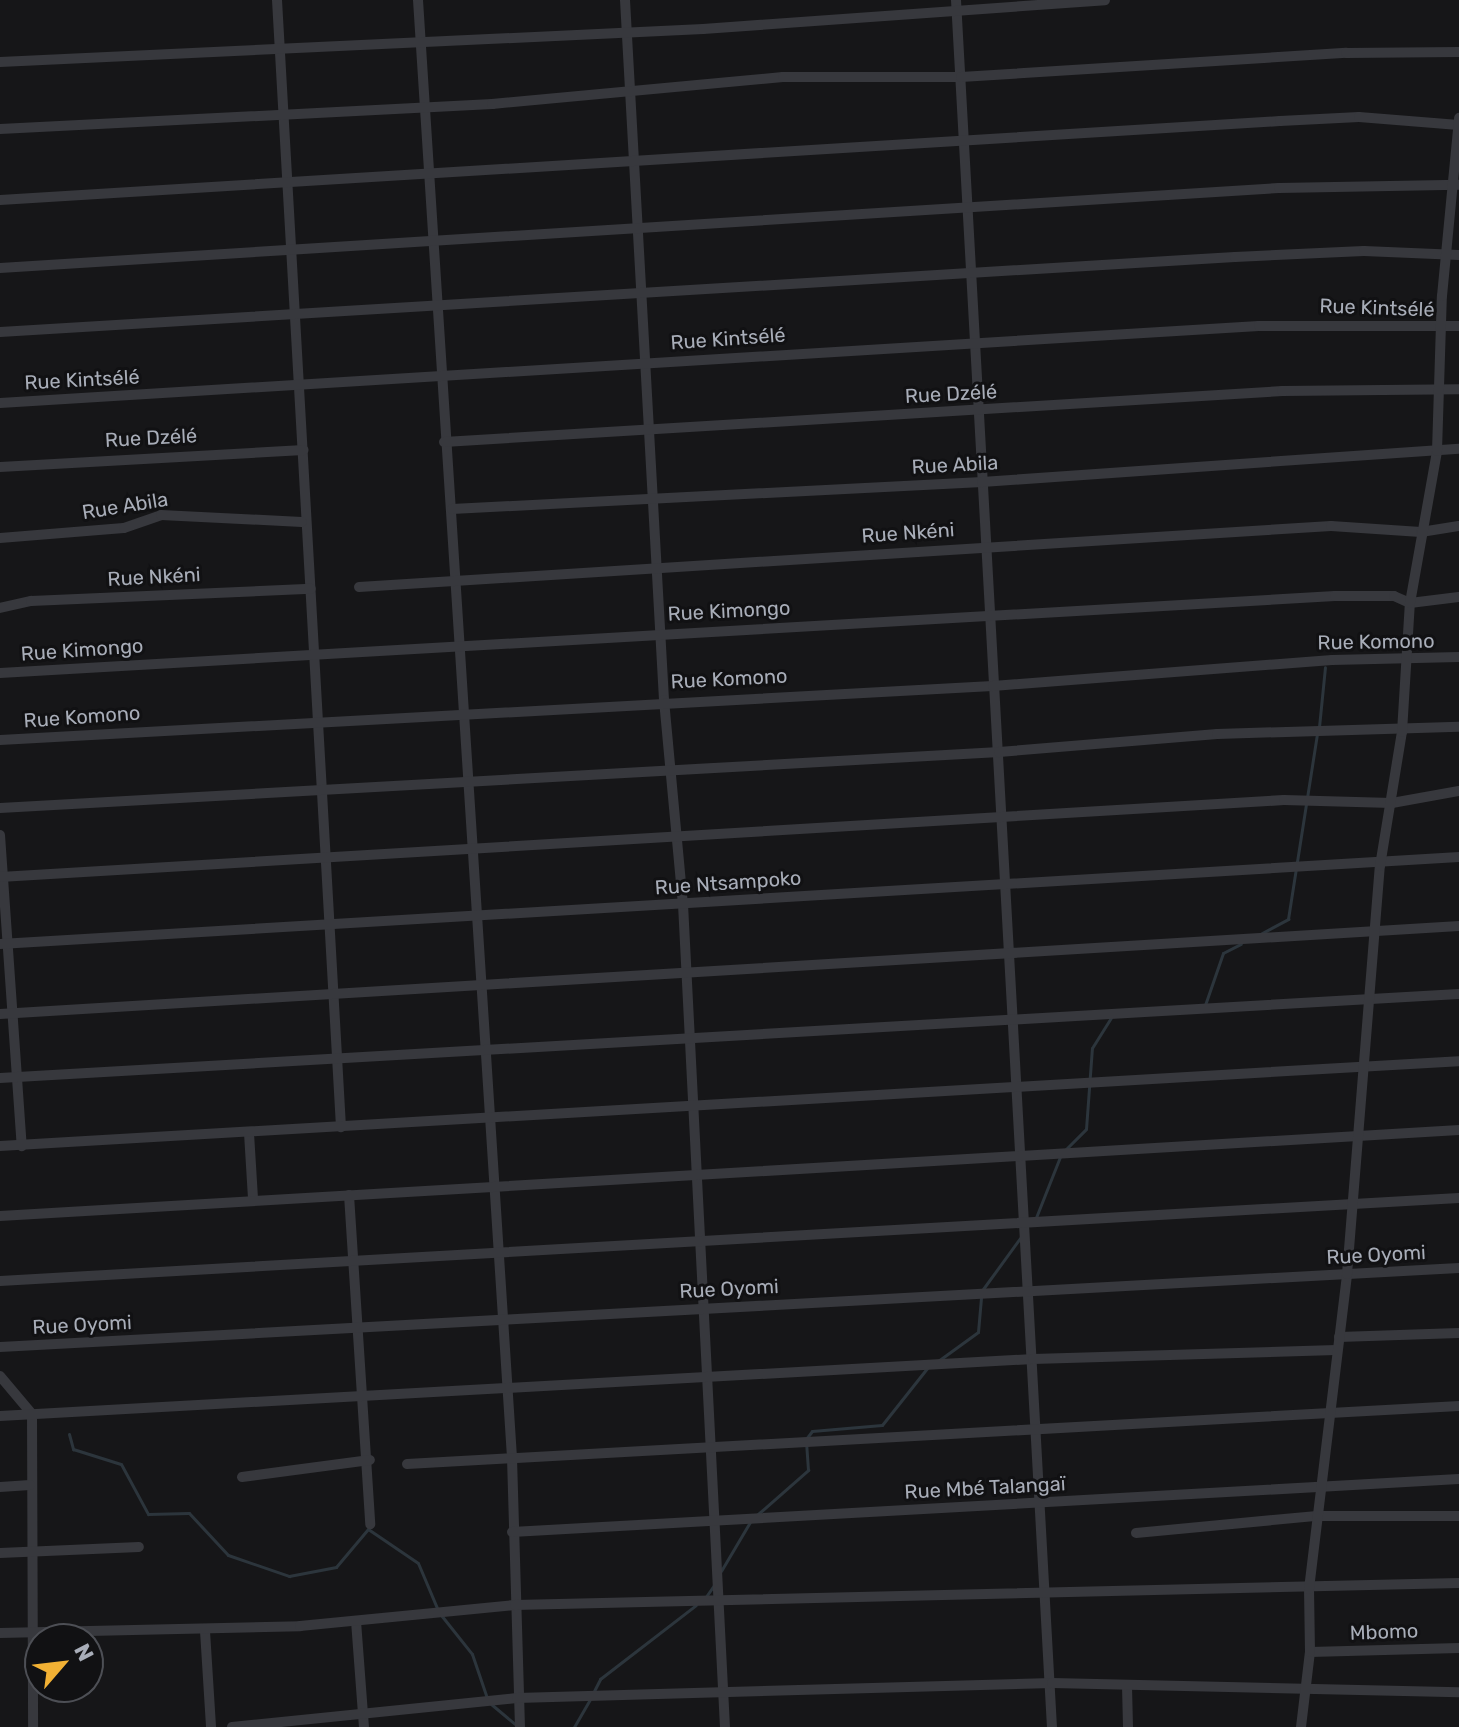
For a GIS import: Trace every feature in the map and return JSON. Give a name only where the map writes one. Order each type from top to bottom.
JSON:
[{"type":"street","points":[[277,0],[303,383],[302,522],[311,589],[321,721],[341,1127]]},
{"type":"street","points":[[418,0],[429,172],[433,308],[467,712],[471,847],[512,1458],[520,1727]]},
{"type":"street","points":[[625,0],[645,295],[648,431],[659,565],[664,700],[683,904],[703,1377],[720,1603],[725,1727]]},
{"type":"street","points":[[0,62],[419,43],[956,4],[1105,0]]},
{"type":"street","points":[[956,4],[964,142],[963,206],[971,273],[988,618],[1004,818],[1011,1023],[1039,1425],[1052,1727]]},
{"type":"street","points":[[0,129],[424,107],[631,93],[783,77],[961,77],[1346,53],[1459,52]]},
{"type":"street","points":[[0,200],[635,158],[964,142],[1359,117],[1459,125]]},
{"type":"street","points":[[1301,1727],[1310,1652],[1309,1589],[1347,1274],[1380,866],[1402,732],[1403,663],[1410,603],[1437,451],[1441,328],[1446,256],[1456,186],[1459,118]]},
{"type":"street","points":[[0,268],[1279,188],[1456,186]]},
{"type":"street","points":[[0,332],[1364,251],[1459,255]]},
{"type":"street","name":"Rue Kintsélé","points":[[0,403],[1356,321],[1441,328],[1459,326]]},
{"type":"street","name":"Rue Dzélé","points":[[444,442],[1282,391],[1459,389]]},
{"type":"street","name":"Rue Abila","points":[[452,509],[982,482],[1459,449]]},
{"type":"street","name":"Rue Dzélé","points":[[0,467],[304,450]]},
{"type":"street","name":"Rue Abila","points":[[0,538],[124,528],[161,515],[302,522]]},
{"type":"street","name":"Rue Nkéni","points":[[359,587],[659,565],[1331,526],[1421,532],[1459,526]]},
{"type":"street","name":"Rue Nkéni","points":[[0,608],[31,601],[311,589]]},
{"type":"street","name":"Rue Kimongo","points":[[0,673],[661,632],[988,618],[1335,596],[1394,596],[1410,603],[1459,597]]},
{"type":"street","name":"Rue Komono","points":[[0,740],[664,700],[993,686],[1332,660],[1403,663],[1459,657]]},
{"type":"street","points":[[0,808],[469,782],[672,767],[999,752],[1217,734],[1402,732],[1459,727]]},
{"type":"street","points":[[1,876],[329,859],[471,847],[1284,800],[1392,803],[1459,791]]},
{"type":"street","points":[[0,835],[4,944],[14,1013],[22,1146]]},
{"type":"street","name":"Rue Ntsampoko","points":[[4,944],[475,913],[1380,866],[1459,857]]},
{"type":"street","points":[[0,1014],[481,982],[1459,926]]},
{"type":"street","points":[[0,1078],[485,1049],[1011,1023],[1459,994]]},
{"type":"street","points":[[0,1146],[1459,1061]]},
{"type":"street","points":[[0,1216],[253,1198],[349,1195],[1022,1154],[1357,1139],[1459,1130]]},
{"type":"street","points":[[249,1133],[253,1198]]},
{"type":"street","points":[[349,1195],[370,1460],[370,1524]]},
{"type":"street","points":[[0,1281],[1459,1198]]},
{"type":"street","name":"Rue Oyomi","points":[[0,1347],[1459,1268]]},
{"type":"street","points":[[1339,1337],[1459,1333]]},
{"type":"street","points":[[0,1416],[1033,1359],[1336,1350]]},
{"type":"street","points":[[0,1376],[32,1414],[30,1552],[33,1623]]},
{"type":"street","points":[[407,1464],[1039,1425],[1330,1417],[1459,1406]]},
{"type":"street","points":[[242,1477],[370,1460]]},
{"type":"street","name":"Rue Mbé Talangaï","points":[[512,1532],[1459,1479]]},
{"type":"street","points":[[0,1487],[30,1485]]},
{"type":"street","points":[[1136,1533],[1317,1516],[1459,1516]]},
{"type":"street","points":[[0,1553],[139,1547]]},
{"type":"street","points":[[104,1631],[205,1631],[356,1621],[515,1605],[720,1603],[1459,1583]]},
{"type":"street","points":[[356,1621],[363,1722]]},
{"type":"street","points":[[205,1631],[211,1727]]},
{"type":"street","points":[[0,1633],[24,1632]]},
{"type":"street","name":"Mbomo","points":[[1310,1652],[1459,1648]]},
{"type":"street","points":[[232,1727],[363,1722],[517,1698],[1052,1683],[1306,1686],[1459,1692]]},
{"type":"street","points":[[1127,1686],[1128,1727]]},
{"type":"street","points":[[33,1703],[33,1727]]},
{"type":"waterway","points":[[1319,727],[1325,667]]},
{"type":"waterway","points":[[1262,933],[1288,919],[1317,734]]},
{"type":"waterway","points":[[1205,1005],[1223,953],[1241,944]]},
{"type":"waterway","points":[[1064,1151],[1086,1129],[1092,1048],[1111,1017]]},
{"type":"waterway","points":[[1035,1220],[1060,1157]]},
{"type":"waterway","points":[[983,1289],[1020,1238]]},
{"type":"waterway","points":[[938,1361],[978,1332],[981,1297]]},
{"type":"waterway","points":[[758,1514],[808,1470],[806,1439],[812,1431],[882,1425],[928,1367]]},
{"type":"waterway","points":[[69,1434],[73,1449],[121,1464],[148,1514],[189,1513],[228,1555],[289,1576],[336,1567],[368,1529],[418,1563],[437,1608]]},
{"type":"waterway","points":[[721,1571],[750,1522]]},
{"type":"waterway","points":[[705,1598],[714,1585]]},
{"type":"waterway","points":[[593,1693],[600,1679],[696,1605]]},
{"type":"waterway","points":[[441,1615],[472,1654],[487,1698]]},
{"type":"waterway","points":[[574,1727],[590,1699]]},
{"type":"waterway","points":[[491,1704],[516,1725]]}]
